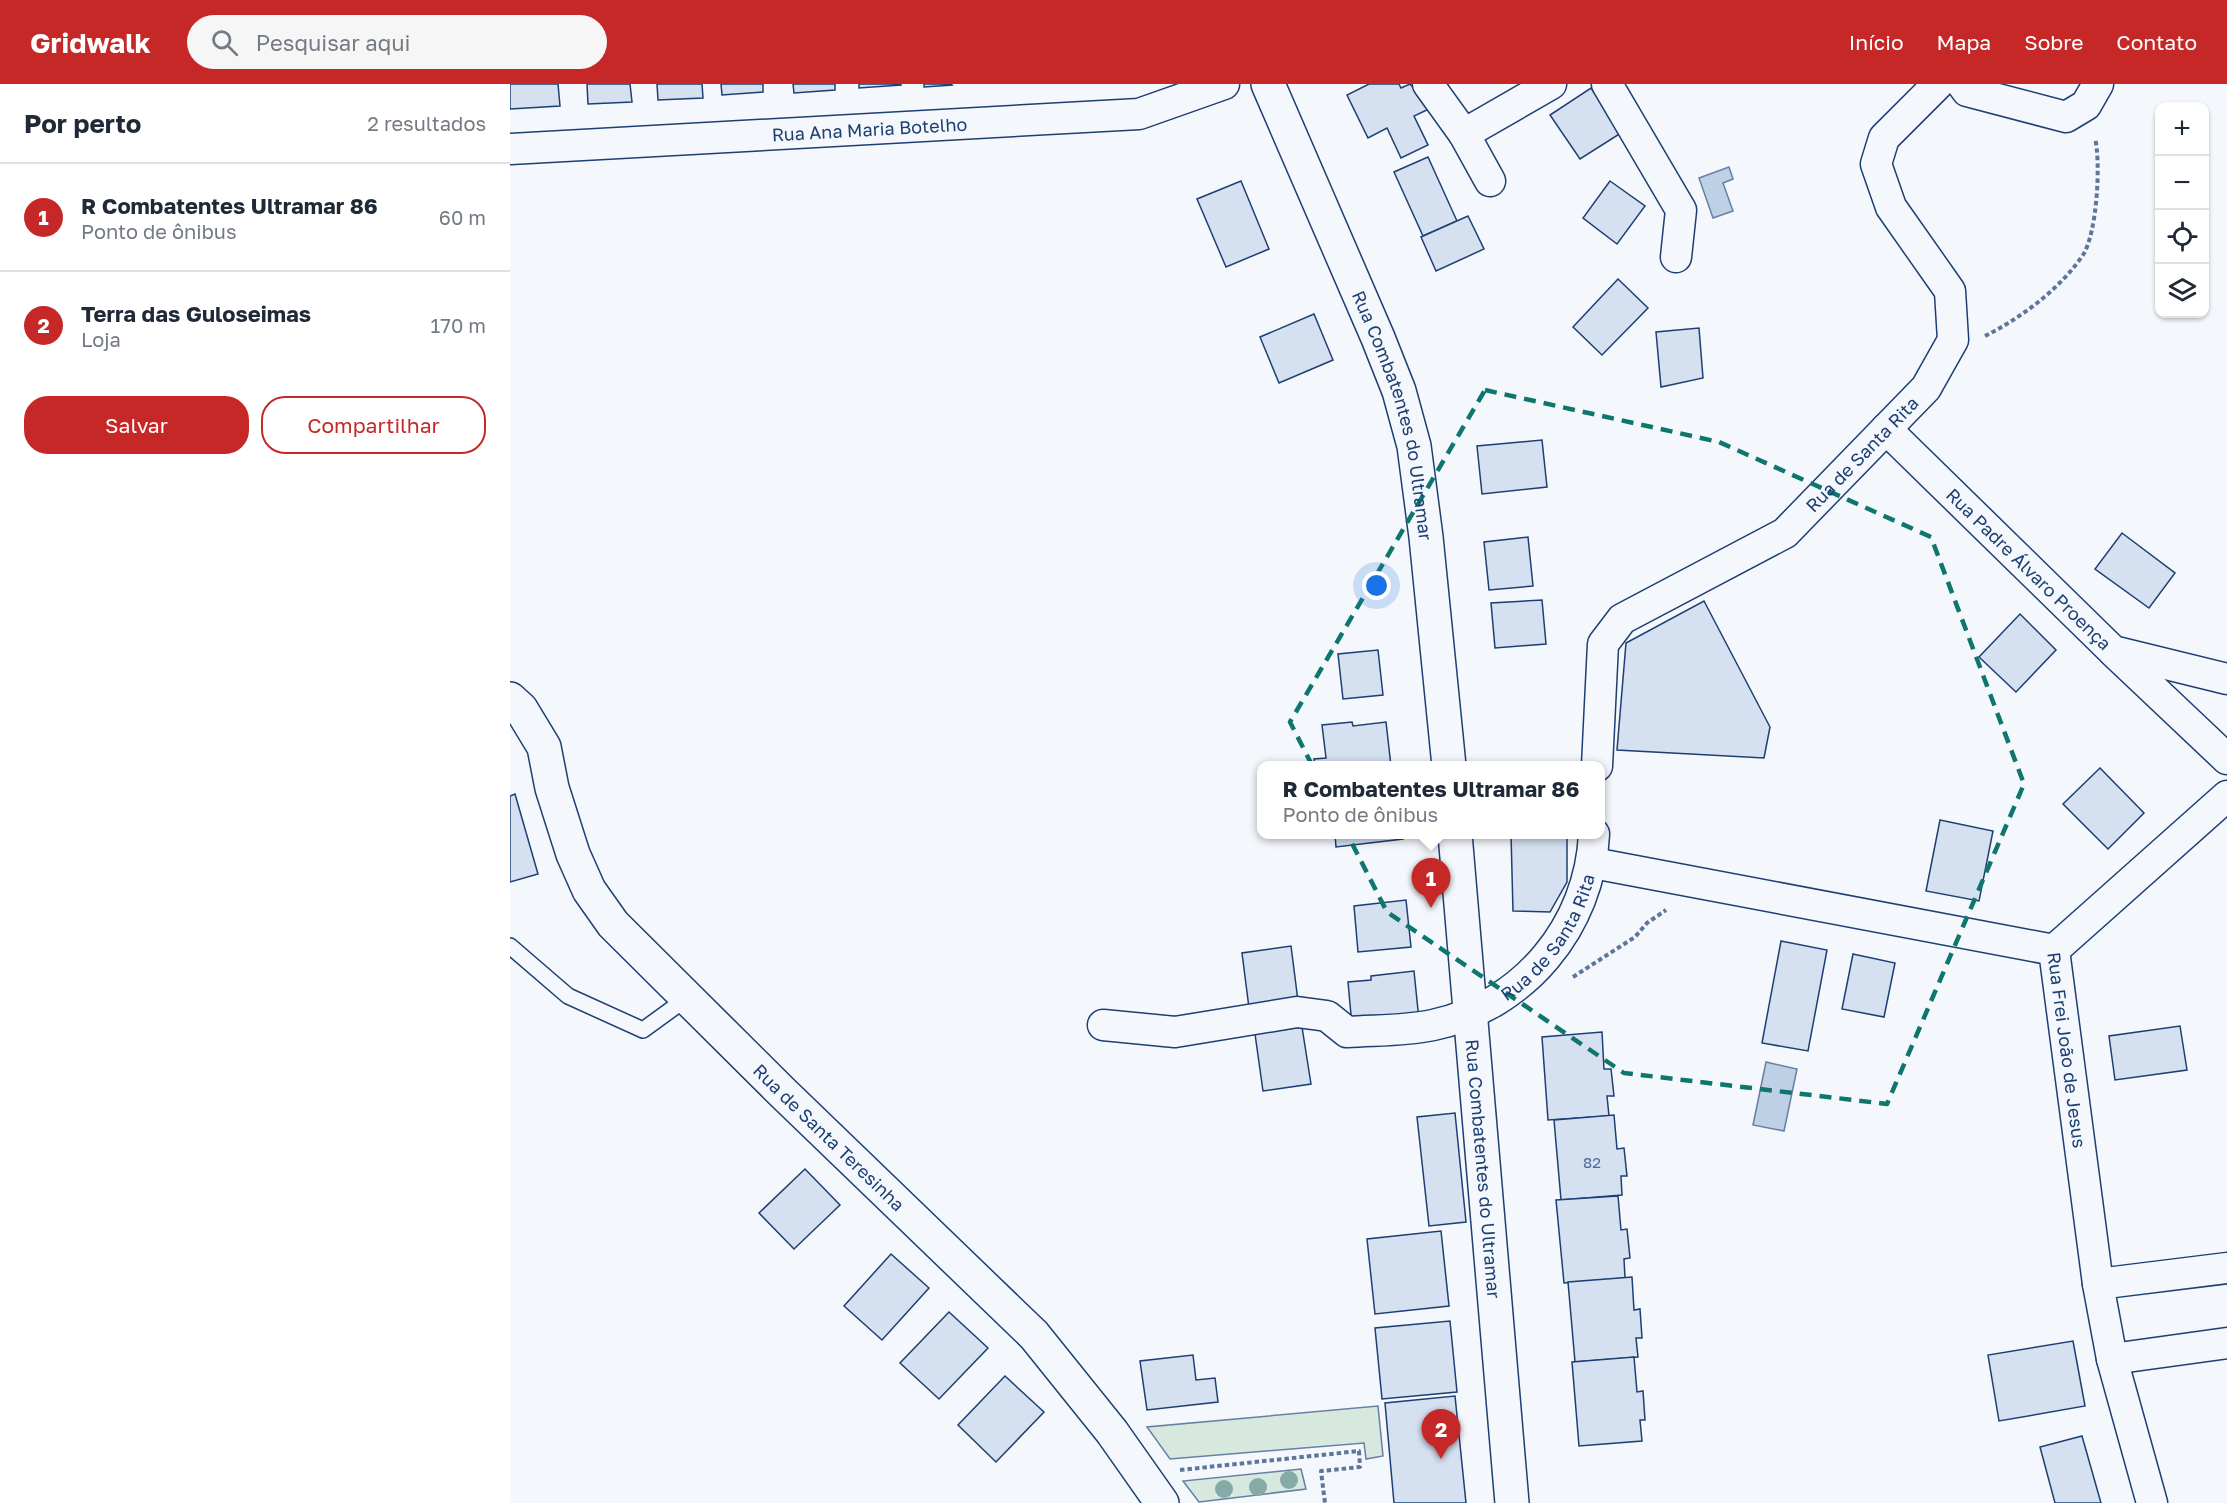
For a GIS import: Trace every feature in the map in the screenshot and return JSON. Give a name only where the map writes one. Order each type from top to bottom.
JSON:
[{"type":"main road","name":"Rua Combatentes do Ultramar","points":[[1272,86],[1399,391],[1414,446],[1426,537],[1449,761]]},
{"type":"main road","name":"Rua de Santa Teresinha","points":[[510,699],[521,709],[544,747],[555,799],[573,854],[589,890],[613,924],[1034,1335],[1112,1432],[1162,1503]]},
{"type":"main road","name":"Rua Combatentes do Ultramar","points":[[1455,839],[1512,1503]]},
{"type":"street","name":"Rua Ana Maria Botelho","points":[[510,149],[1139,114],[1224,84]]},
{"type":"street","points":[[1428,84],[1464,134],[1490,181]]},
{"type":"street","points":[[1464,134],[1551,84]]},
{"type":"street","points":[[1607,84],[1681,210],[1676,257]]},
{"type":"street","points":[[1938,84],[1884,138],[1876,164],[1892,207],[1950,291],[1953,340]]},
{"type":"street","points":[[1962,84],[1967,91],[2066,117],[2092,94]]},
{"type":"street","name":"Rua de Santa Rita","points":[[1597,761],[1603,644],[1622,619],[1785,533],[1926,388],[1953,340]]},
{"type":"street","name":"Rua Padre Álvaro Proença","points":[[1886,429],[2113,651],[2227,679]]},
{"type":"street","points":[[2113,651],[2227,759]]},
{"type":"street","points":[[2054,950],[2227,796]]},
{"type":"street","name":"Rua de Santa Rita","points":[[1102,1025],[1175,1032],[1297,1012],[1327,1016],[1347,1032],[1432,1026],[1469,1014],[1513,990],[1549,957],[1578,905],[1593,849]]},
{"type":"street","name":"Rua Frei João de Jesus","points":[[1593,849],[1686,880],[2054,950],[2098,1284],[2112,1359],[2152,1503]]},
{"type":"street","points":[[2098,1284],[2227,1268]]},
{"type":"street","points":[[2112,1359],[2227,1343]]},
{"type":"lane","points":[[510,946],[568,996],[643,1030],[687,998]]},
{"type":"path","points":[[1953,340],[1986,336],[2020,316],[2053,289],[2084,253],[2098,183],[2092,94]]},
{"type":"path","points":[[1568,980],[1635,938],[1647,923],[1680,899],[1686,880]]},
{"type":"path","points":[[1142,1474],[1359,1451],[1360,1467],[1321,1471],[1325,1503]]},
{"type":"highlighted area","points":[[1485,390],[1719,442],[1931,537],[2024,784],[1887,1104],[1624,1073],[1387,912],[1290,722]]},
{"type":"shaded area","points":[[1378,1406],[1383,1456],[1366,1459],[1364,1443],[1170,1459],[1147,1427]]},
{"type":"shaded area","points":[[1301,1469],[1306,1489],[1199,1502],[1183,1481]]},
{"type":"water","points":[[1729,167],[1733,179],[1723,183],[1733,211],[1713,218],[1699,178]]},
{"type":"water","points":[[1766,1062],[1797,1069],[1784,1131],[1753,1125]]},
{"type":"building","points":[[510,84],[558,84],[560,106],[510,109]]},
{"type":"building","points":[[587,84],[630,84],[632,102],[588,104]]},
{"type":"building","points":[[657,84],[702,84],[703,98],[658,100]]},
{"type":"building","points":[[721,84],[763,84],[763,92],[722,95]]},
{"type":"building","points":[[793,84],[835,84],[835,90],[794,93]]},
{"type":"building","points":[[859,84],[901,84],[901,85],[859,88]]},
{"type":"building","points":[[924,84],[951,84],[952,85],[924,87]]},
{"type":"building","points":[[1369,84],[1399,84],[1401,88],[1410,84],[1431,108],[1414,116],[1428,145],[1401,158],[1387,128],[1368,138],[1347,95]]},
{"type":"building","points":[[1591,88],[1621,133],[1580,159],[1550,115]]},
{"type":"building","points":[[1428,157],[1457,221],[1423,236],[1394,172]]},
{"type":"building","points":[[1241,181],[1269,249],[1226,267],[1197,199]]},
{"type":"building","points":[[1610,181],[1645,206],[1617,244],[1583,218]]},
{"type":"building","points":[[1468,216],[1484,249],[1436,271],[1421,237]]},
{"type":"building","points":[[1618,279],[1648,308],[1602,355],[1573,327]]},
{"type":"building","points":[[1314,314],[1333,360],[1279,383],[1260,337]]},
{"type":"building","points":[[1699,328],[1703,378],[1661,387],[1656,332]]},
{"type":"building","points":[[1542,440],[1547,487],[1482,494],[1477,446]]},
{"type":"building","points":[[2122,533],[2175,573],[2149,608],[2095,569]]},
{"type":"building","points":[[1528,537],[1533,586],[1489,590],[1484,542]]},
{"type":"building","points":[[1542,600],[1546,644],[1495,648],[1491,603]]},
{"type":"building","points":[[1704,601],[1770,727],[1764,758],[1617,750],[1626,643]]},
{"type":"building","points":[[2020,614],[2056,650],[2016,692],[1979,657]]},
{"type":"building","points":[[1378,650],[1383,695],[1343,699],[1338,654]]},
{"type":"building","points":[[1352,722],[1353,726],[1386,722],[1390,761],[1314,761],[1314,759],[1326,758],[1322,725]]},
{"type":"building","points":[[2100,768],[2144,813],[2108,849],[2063,804]]},
{"type":"building","points":[[515,794],[538,874],[510,882],[510,796]]},
{"type":"building","points":[[1940,820],[1993,831],[1979,901],[1926,891]]},
{"type":"building","points":[[1335,839],[1403,839],[1336,847]]},
{"type":"building","points":[[1511,839],[1567,839],[1567,882],[1550,912],[1513,911]]},
{"type":"building","points":[[1406,900],[1411,947],[1358,952],[1354,906]]},
{"type":"building","points":[[1781,941],[1827,950],[1808,1051],[1762,1043]]},
{"type":"building","points":[[1291,946],[1298,1001],[1249,1008],[1242,953]]},
{"type":"building","points":[[1853,954],[1895,963],[1884,1017],[1842,1009]]},
{"type":"building","points":[[1414,971],[1419,1020],[1352,1026],[1348,982],[1371,980],[1371,976]]},
{"type":"building","points":[[2180,1026],[2187,1070],[2115,1080],[2109,1036]]},
{"type":"building","points":[[1302,1027],[1311,1084],[1263,1091],[1255,1034]]},
{"type":"building","points":[[1602,1032],[1604,1069],[1611,1069],[1614,1096],[1607,1096],[1609,1116],[1548,1120],[1542,1037]]},
{"type":"building","points":[[1455,1113],[1466,1222],[1429,1226],[1417,1117]]},
{"type":"building","points":[[1614,1115],[1617,1149],[1624,1148],[1627,1176],[1621,1176],[1622,1195],[1561,1200],[1554,1120]]},
{"type":"building","points":[[805,1169],[840,1205],[794,1249],[759,1213]]},
{"type":"building","points":[[1618,1196],[1621,1230],[1627,1229],[1630,1258],[1624,1259],[1625,1278],[1564,1283],[1556,1200]]},
{"type":"building","points":[[1441,1231],[1449,1306],[1375,1314],[1367,1239]]},
{"type":"building","points":[[891,1254],[929,1288],[882,1340],[844,1306]]},
{"type":"building","points":[[1632,1277],[1634,1310],[1640,1309],[1642,1338],[1636,1338],[1638,1357],[1575,1362],[1568,1282]]},
{"type":"building","points":[[949,1312],[988,1348],[939,1399],[900,1363]]},
{"type":"building","points":[[1450,1321],[1457,1392],[1382,1399],[1375,1328]]},
{"type":"building","points":[[2073,1341],[2085,1406],[1999,1421],[1988,1355]]},
{"type":"building","points":[[1193,1355],[1196,1380],[1215,1378],[1218,1402],[1147,1410],[1140,1361]]},
{"type":"building","points":[[1634,1357],[1637,1392],[1643,1391],[1645,1420],[1640,1420],[1642,1441],[1579,1446],[1572,1362]]},
{"type":"building","points":[[1005,1376],[1044,1412],[996,1462],[958,1425]]},
{"type":"building","points":[[1455,1396],[1466,1503],[1394,1503],[1385,1403]]},
{"type":"building","points":[[2082,1436],[2101,1503],[2055,1503],[2040,1447]]},
{"type":"place","name":"R Combatentes Ultramar 86","points":[[1431,908]]},
{"type":"place","name":"Terra das Guloseimas","points":[[1441,1459]]}]
